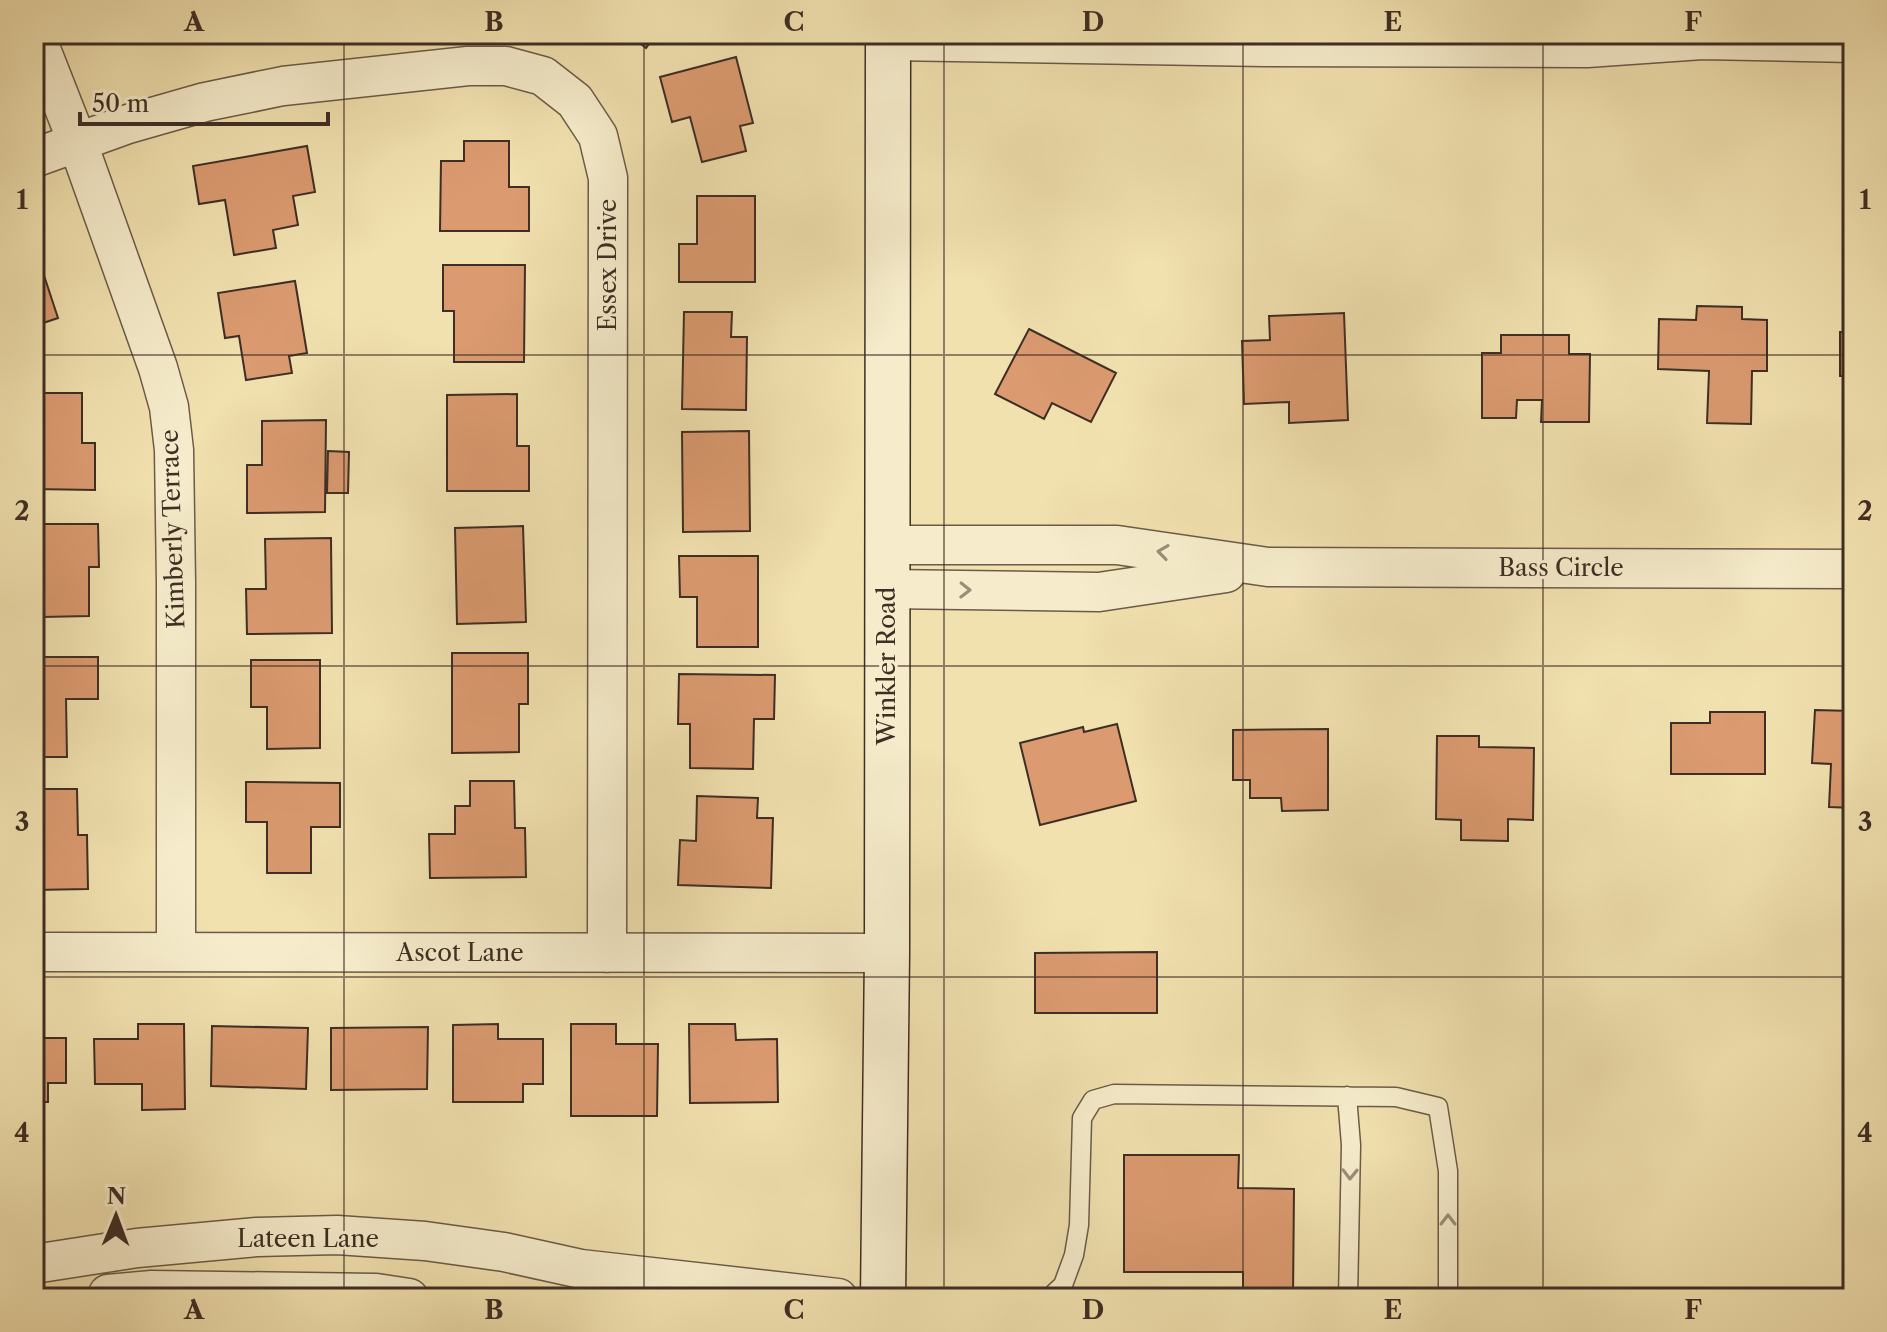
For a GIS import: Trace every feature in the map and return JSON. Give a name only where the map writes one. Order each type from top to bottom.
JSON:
[{"type":"street","name":"Kimberly Terrace","points":[[35,34],[77,141],[158,368],[170,421],[174,450],[176,583],[176,952]]},
{"type":"street","points":[[888,38],[1587,48],[1702,37],[1853,43]]},
{"type":"street","name":"Winkler Road","points":[[883,1298],[887,953],[888,38]]},
{"type":"street","name":"Essex Drive","points":[[34,158],[77,141],[205,102],[283,86],[468,66],[506,66],[543,76],[575,101],[598,136],[608,178],[607,953]]},
{"type":"street","name":"Bass Circle","points":[[887,545],[1117,545],[1268,567],[1853,569]]},
{"type":"street","name":"Bass Circle","points":[[887,589],[1099,592],[1268,567]]},
{"type":"street","name":"Ascot Lane","points":[[34,952],[887,953]]},
{"type":"street","points":[[303,1292],[307,1236]]},
{"type":"street","name":"Lateen Lane","points":[[34,1264],[137,1248],[257,1237],[307,1236],[425,1241],[504,1252],[580,1284],[838,1298]]},
{"type":"street","points":[[108,1294],[152,1290],[303,1292],[376,1293],[409,1298]]},
{"type":"lane","points":[[1049,1298],[1063,1285],[1074,1255],[1079,1225],[1082,1118],[1093,1100],[1114,1094],[1396,1097],[1438,1107],[1448,1171],[1448,1298]]},
{"type":"lane","points":[[1347,1096],[1351,1145],[1348,1298]]},
{"type":"building","points":[[628,34],[656,34],[646,48]]},
{"type":"building","points":[[736,57],[753,123],[740,126],[746,151],[702,162],[690,117],[672,122],[660,77]]},
{"type":"building","points":[[464,141],[509,141],[509,187],[529,187],[529,231],[440,231],[441,161],[464,161]]},
{"type":"building","points":[[307,146],[315,192],[293,196],[298,225],[273,230],[276,248],[234,255],[225,200],[199,204],[193,166]]},
{"type":"building","points":[[697,196],[755,196],[755,282],[679,282],[679,244],[697,244]]},
{"type":"building","points":[[34,245],[58,318],[34,326]]},
{"type":"building","points":[[443,265],[525,265],[524,362],[454,362],[454,311],[443,311]]},
{"type":"building","points":[[295,281],[307,353],[289,356],[292,373],[246,380],[239,336],[225,338],[218,293]]},
{"type":"building","points":[[1697,306],[1742,307],[1742,319],[1767,320],[1767,371],[1752,371],[1751,424],[1707,423],[1709,371],[1658,369],[1659,319],[1696,320]]},
{"type":"building","points":[[684,312],[732,312],[731,337],[747,337],[746,410],[682,409]]},
{"type":"building","points":[[1344,313],[1348,420],[1289,423],[1289,402],[1244,404],[1242,341],[1270,340],[1269,316]]},
{"type":"building","points":[[1029,329],[1116,373],[1091,422],[1052,403],[1044,419],[995,394]]},
{"type":"building","points":[[1840,332],[1853,332],[1853,376],[1840,376]]},
{"type":"building","points":[[1501,335],[1569,335],[1569,354],[1590,354],[1589,422],[1541,422],[1542,400],[1517,400],[1516,418],[1482,418],[1482,353],[1501,353]]},
{"type":"building","points":[[38,393],[82,393],[82,443],[95,443],[95,490],[34,489],[34,408],[38,408]]},
{"type":"building","points":[[517,394],[517,446],[529,446],[529,491],[447,491],[447,395]]},
{"type":"building","points":[[326,420],[325,512],[247,513],[247,465],[262,465],[262,421]]},
{"type":"building","points":[[749,431],[750,531],[683,532],[682,432]]},
{"type":"building","points":[[328,451],[349,452],[348,493],[327,493]]},
{"type":"building","points":[[34,524],[98,524],[99,567],[89,567],[89,616],[43,617],[43,568],[34,568]]},
{"type":"building","points":[[523,526],[526,622],[457,624],[455,528]]},
{"type":"building","points":[[331,538],[332,633],[247,634],[246,589],[266,589],[265,539]]},
{"type":"building","points":[[679,556],[758,556],[758,647],[697,647],[697,597],[680,597]]},
{"type":"building","points":[[452,653],[528,653],[528,704],[519,704],[519,752],[452,753]]},
{"type":"building","points":[[34,657],[98,657],[98,699],[66,699],[67,757],[34,757]]},
{"type":"building","points":[[251,660],[320,660],[320,748],[267,749],[267,707],[251,707]]},
{"type":"building","points":[[679,674],[775,675],[774,719],[754,719],[753,769],[690,768],[690,724],[678,724]]},
{"type":"building","points":[[1815,710],[1853,711],[1853,808],[1829,807],[1831,764],[1812,763]]},
{"type":"building","points":[[1710,712],[1765,712],[1765,774],[1671,774],[1671,723],[1710,723]]},
{"type":"building","points":[[1117,724],[1136,801],[1040,825],[1020,743],[1083,727],[1084,732]]},
{"type":"building","points":[[1328,729],[1328,810],[1282,811],[1281,798],[1250,798],[1250,780],[1233,780],[1233,730]]},
{"type":"building","points":[[1437,736],[1479,736],[1479,747],[1534,748],[1533,820],[1508,819],[1508,841],[1461,840],[1461,820],[1436,819]]},
{"type":"building","points":[[470,781],[514,781],[515,828],[525,828],[526,877],[430,878],[429,834],[455,834],[455,806],[470,806]]},
{"type":"building","points":[[246,782],[340,783],[340,827],[311,827],[311,873],[267,873],[267,822],[246,822]]},
{"type":"building","points":[[34,789],[77,789],[78,835],[87,835],[88,889],[34,890]]},
{"type":"building","points":[[697,796],[758,798],[757,818],[773,818],[771,888],[678,885],[680,840],[696,841]]},
{"type":"building","points":[[1157,952],[1157,1013],[1035,1013],[1035,953]]},
{"type":"building","points":[[138,1024],[184,1024],[185,1109],[142,1110],[142,1084],[95,1084],[94,1039],[138,1039]]},
{"type":"building","points":[[498,1024],[498,1039],[543,1039],[543,1084],[523,1084],[523,1102],[453,1102],[453,1025]]},
{"type":"building","points":[[571,1024],[616,1024],[616,1044],[658,1044],[657,1116],[571,1116]]},
{"type":"building","points":[[689,1024],[735,1024],[736,1040],[777,1039],[778,1102],[690,1103]]},
{"type":"building","points":[[212,1026],[308,1028],[306,1089],[211,1086]]},
{"type":"building","points":[[428,1027],[427,1089],[331,1090],[331,1028]]},
{"type":"building","points":[[34,1038],[66,1038],[66,1083],[48,1083],[48,1102],[34,1102]]},
{"type":"building","points":[[1124,1155],[1239,1155],[1238,1188],[1294,1189],[1293,1298],[1243,1298],[1243,1272],[1124,1272]]}]
